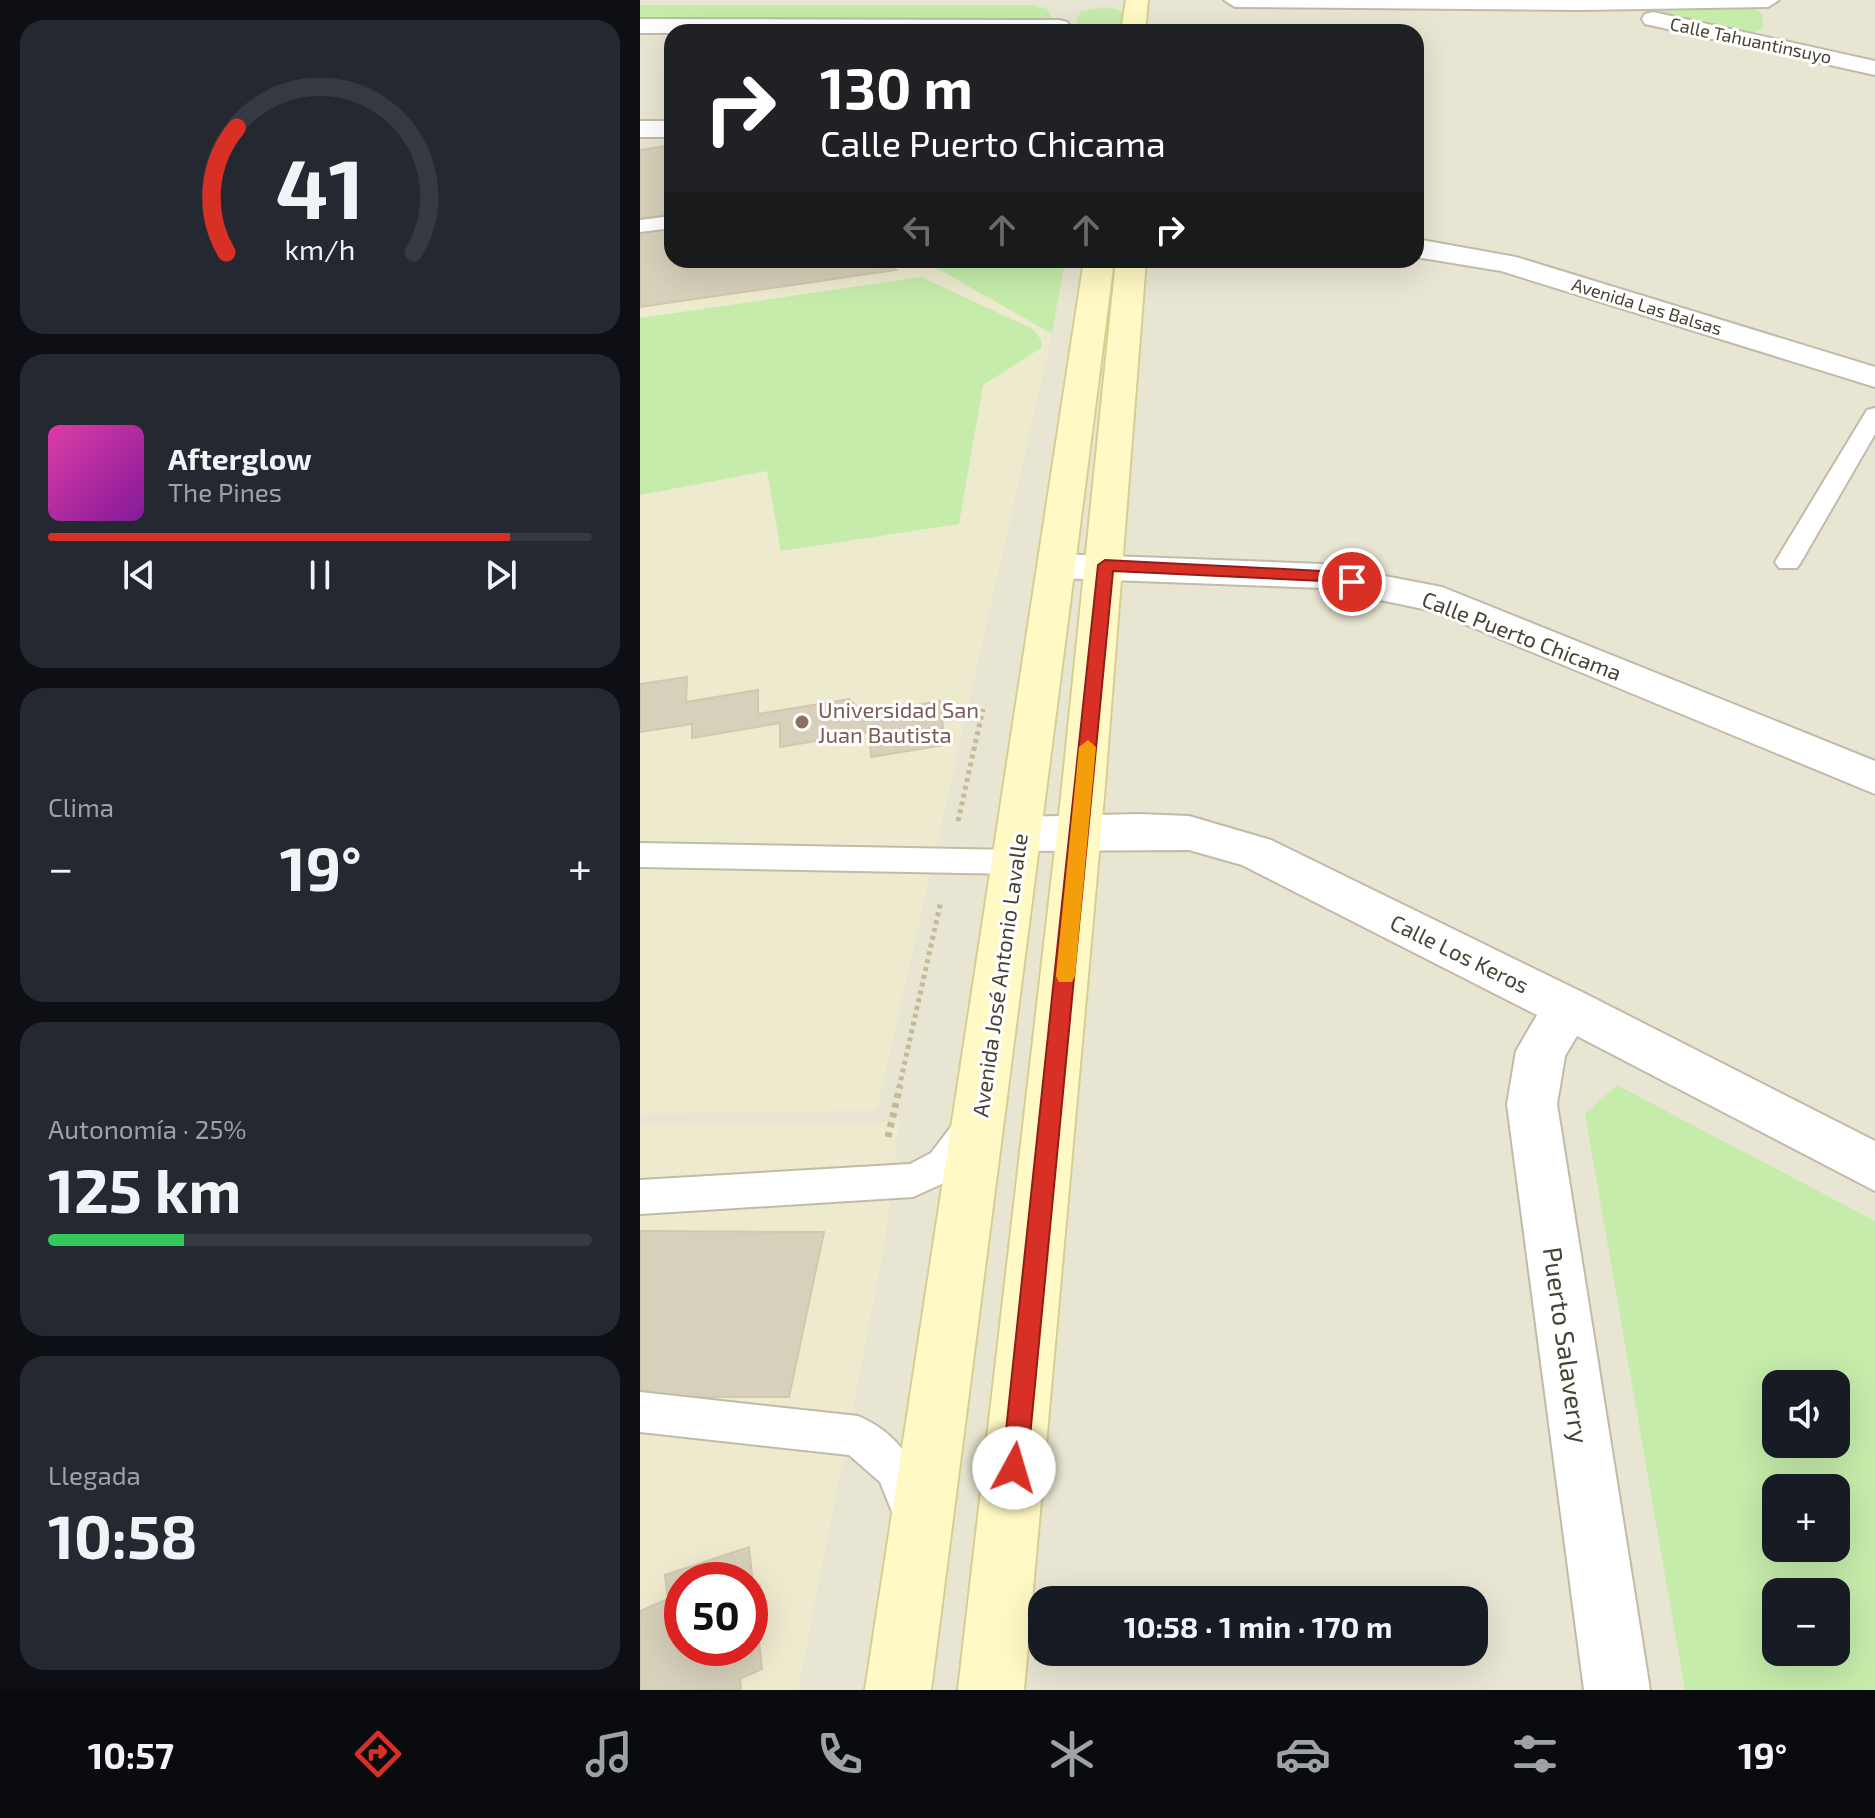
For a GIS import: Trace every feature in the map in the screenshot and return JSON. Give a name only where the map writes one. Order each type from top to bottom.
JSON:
[{"type":"main road","points":[[1134,24],[1137,0]]},
{"type":"main road","name":"Avenida José Antonio Lavalle","points":[[898,1690],[1098,268]]},
{"type":"main road","points":[[991,1690],[1079,831],[1130,268]]},
{"type":"street","points":[[1061,24],[1068,0]]},
{"type":"street","points":[[1235,0],[1581,3],[1768,0]]},
{"type":"street","points":[[1780,46],[1784,0]]},
{"type":"street","name":"Calle Tahuantinsuyo","points":[[1581,3],[1875,68]]},
{"type":"street","points":[[640,26],[664,26]]},
{"type":"street","points":[[640,129],[664,129]]},
{"type":"street","name":"Avenida Las Balsas","points":[[1424,249],[1506,263],[1875,377]]},
{"type":"street","name":"Calle Puerto Chicama","points":[[1056,566],[1105,565],[1322,576],[1442,600],[1875,778]]},
{"type":"street","name":"Calle Los Keros","points":[[1017,848],[1079,831],[1189,833],[1255,852],[1569,1008],[1875,1167]]},
{"type":"street","name":"Puerto Salaverry","points":[[1569,1008],[1541,1051],[1532,1104],[1617,1690]]},
{"type":"lane","points":[[640,226],[664,223]]},
{"type":"lane","points":[[1788,562],[1875,415]]},
{"type":"lane","points":[[640,855],[949,861],[1017,848]]},
{"type":"lane","points":[[640,1197],[913,1180],[944,1165],[979,1117]]},
{"type":"lane","points":[[640,1412],[858,1436],[894,1468],[921,1531]]},
{"type":"path","points":[[878,1183],[986,695]]},
{"type":"shaded area","points":[[640,0],[1875,0],[1875,1690],[640,1690]]},
{"type":"shaded area","name":"Universidad San Juan Bautista","points":[[664,145],[664,268],[936,268],[1052,334],[877,1110],[640,1114],[640,149]]},
{"type":"shaded area","points":[[899,1122],[885,1243],[798,1690],[640,1690],[640,1126]]},
{"type":"green space","points":[[640,5],[1033,5],[1047,9],[1051,17],[1040,23],[640,22]]},
{"type":"green space","points":[[1618,6],[1751,6],[1763,15],[1762,29],[1752,33]]},
{"type":"green space","points":[[1105,7],[1121,11],[1124,15],[1122,24],[1076,24],[1080,12]]},
{"type":"green space","points":[[937,268],[1064,268],[1052,334]]},
{"type":"green space","points":[[921,277],[1033,329],[1041,340],[1041,348],[983,385],[959,524],[781,551],[767,471],[640,495],[640,318]]},
{"type":"green space","points":[[1617,1085],[1875,1221],[1875,1690],[1685,1690],[1585,1114]]},
{"type":"building","points":[[664,146],[664,215],[640,218],[640,150]]},
{"type":"building","points":[[664,226],[664,268],[896,270],[640,307],[640,230]]},
{"type":"building","points":[[687,677],[686,702],[758,690],[758,714],[849,699],[864,714],[940,701],[945,745],[871,757],[869,732],[780,747],[780,723],[692,738],[692,724],[640,732],[640,684]]},
{"type":"building","points":[[640,1231],[824,1232],[789,1397],[640,1397]]},
{"type":"building","points":[[749,1547],[751,1562],[704,1562]]},
{"type":"building","points":[[664,1601],[664,1666],[762,1666],[762,1669],[740,1679],[741,1690],[640,1690],[640,1611]]},
{"type":"slow traffic","points":[[1065,976],[1088,747]]},
{"type":"place","name":"Universidad San Juan Bautista","points":[[802,722]]},
{"type":"route","points":[[1014,1468],[1055,1086],[1105,565],[1322,576],[1352,582]]}]
